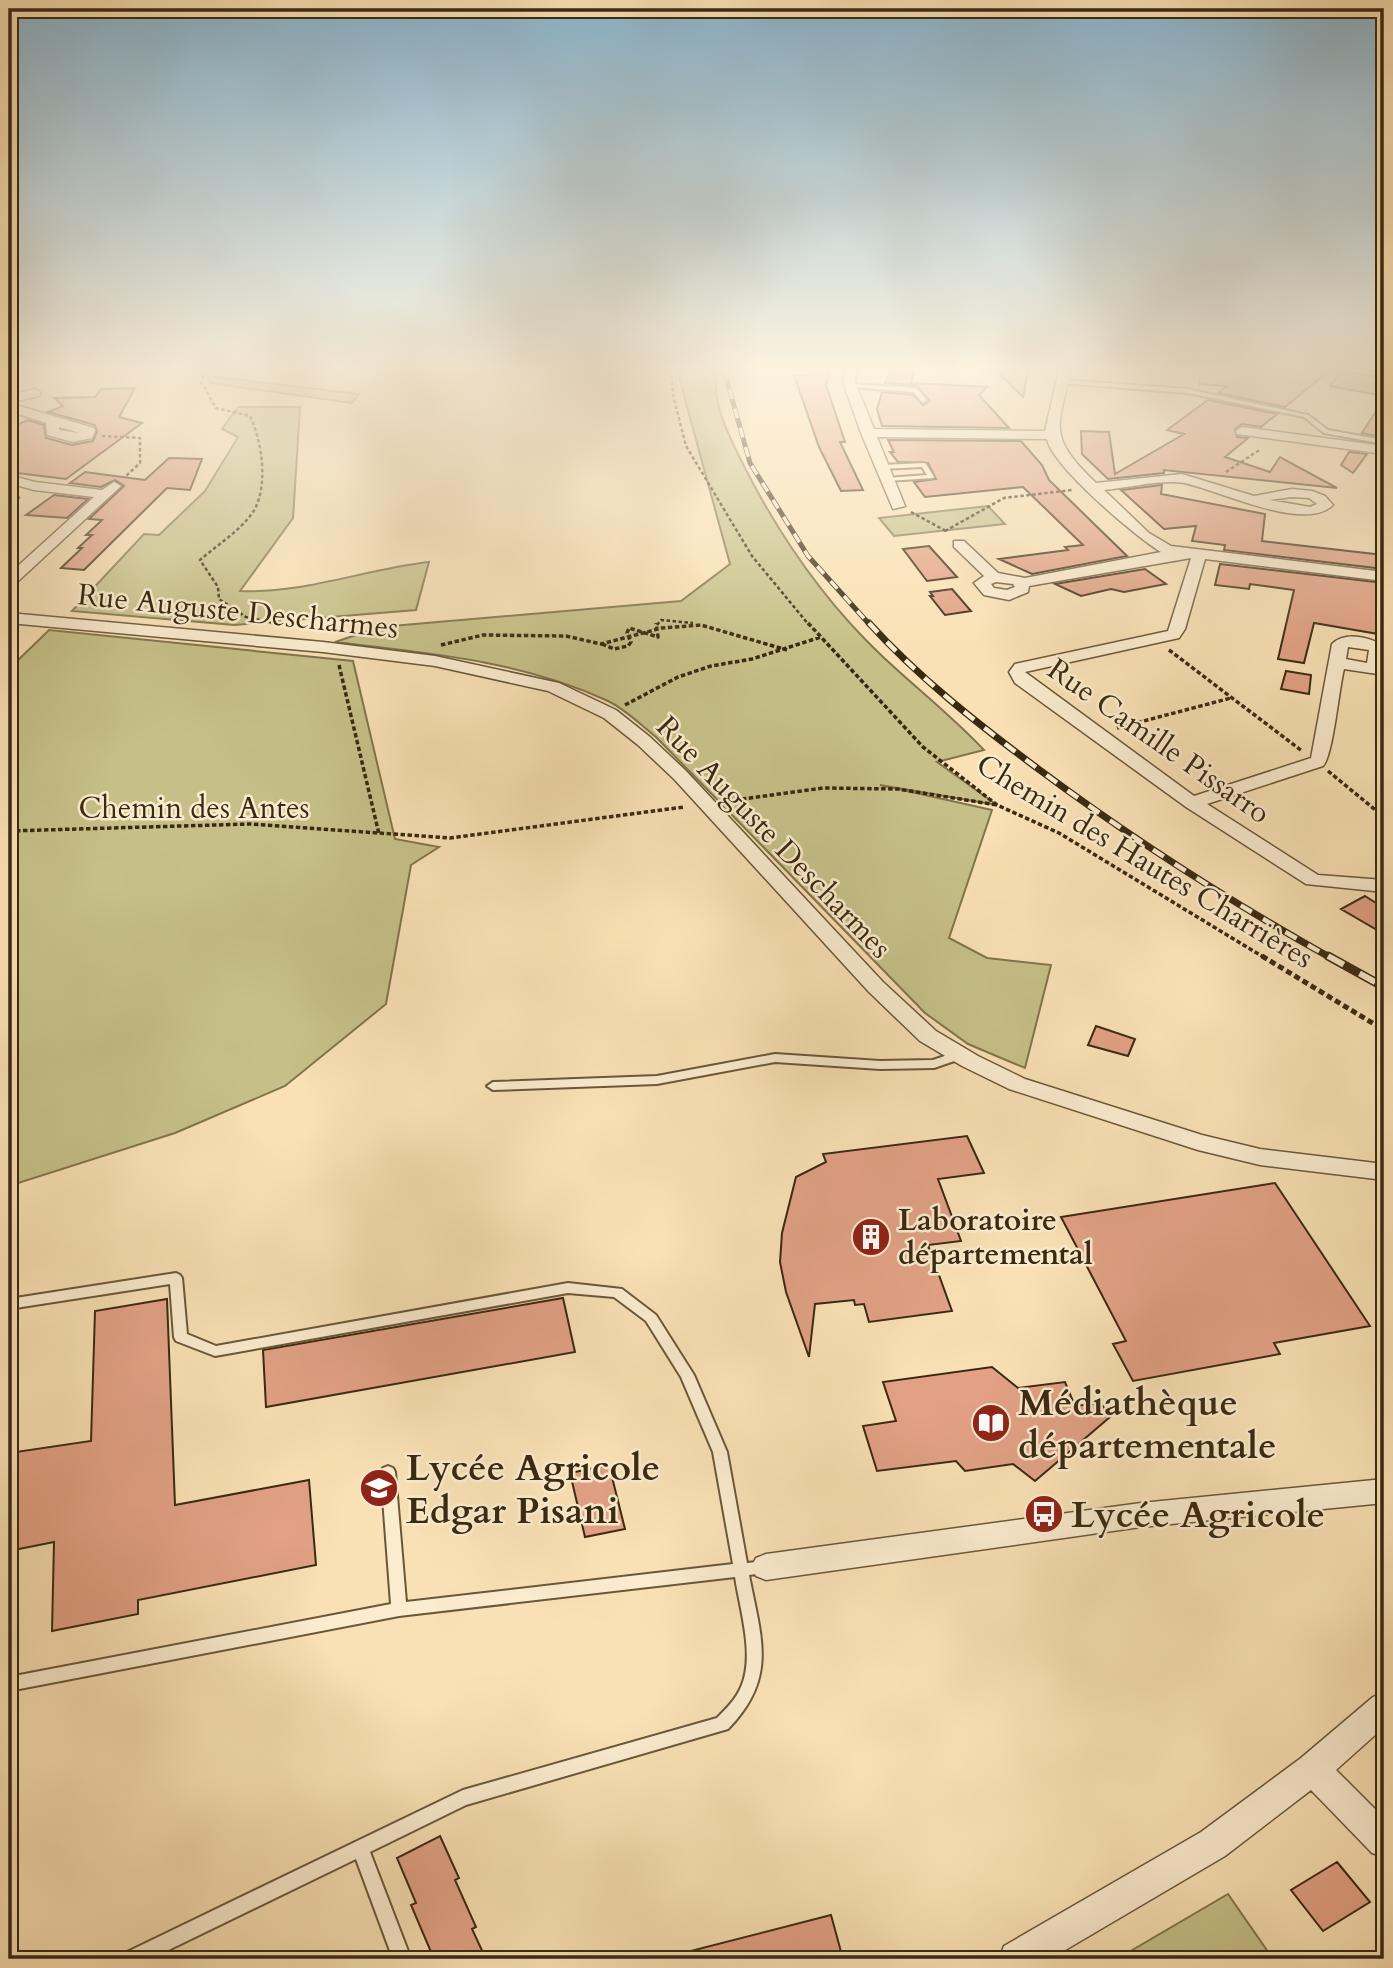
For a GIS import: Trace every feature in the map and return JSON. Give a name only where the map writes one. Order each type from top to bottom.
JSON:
[{"type":"street","points":[[880,462],[898,506]]},
{"type":"street","points":[[1069,462],[1144,536],[1166,549],[1384,577]]},
{"type":"street","points":[[1204,484],[1226,472]]},
{"type":"street","points":[[1093,487],[1182,478],[1253,499]]},
{"type":"street","points":[[9,479],[34,486],[109,490]]},
{"type":"street","points":[[9,582],[109,490]]},
{"type":"street","points":[[959,544],[994,577],[984,580],[982,586],[995,594],[1020,592],[1022,583],[1190,553]]},
{"type":"street","name":"Rue Camille Pissarro","points":[[1190,553],[1177,629],[1172,635],[1021,667],[1017,672],[1021,679],[1093,734],[1192,803],[1313,880],[1384,886]]},
{"type":"street","name":"Rue Auguste Descharmes","points":[[9,618],[335,649],[495,672],[553,687],[610,714],[680,775],[876,988],[928,1036],[959,1055],[1017,1084],[1198,1142],[1272,1159],[1384,1172]]},
{"type":"street","points":[[1192,803],[1317,762],[1321,758],[1327,706],[1340,644],[1346,641],[1370,644],[1377,648],[1379,670],[1337,663]]},
{"type":"street","points":[[753,1569],[1141,1515],[1384,1491]]},
{"type":"street","points":[[1017,1959],[1213,1844],[1313,1769],[1384,1707]]},
{"type":"street","points":[[1313,1769],[1384,1841]]},
{"type":"lane","points":[[924,465],[931,477],[885,473],[924,465]]},
{"type":"lane","points":[[493,1086],[657,1080],[775,1058],[880,1065],[934,1064],[959,1055]]},
{"type":"lane","points":[[9,1304],[176,1278],[181,1337],[215,1351],[568,1288],[617,1292],[651,1318],[687,1375],[720,1452],[753,1569],[755,1671],[744,1702],[722,1724],[463,1798],[131,1959]]},
{"type":"lane","points":[[388,1472],[399,1609]]},
{"type":"lane","points":[[9,1684],[399,1609],[753,1569]]},
{"type":"lane","points":[[360,1849],[402,1959]]},
{"type":"path","points":[[109,490],[140,462]]},
{"type":"path","points":[[261,462],[255,510],[200,560],[218,587],[219,600],[246,617],[286,626]]},
{"type":"path","name":"Chemin des Hautes Charrières","points":[[696,462],[752,556],[821,637],[923,747],[998,805],[1059,834],[1384,1030]]},
{"type":"path","points":[[1226,472],[1241,462]]},
{"type":"path","points":[[898,506],[945,531],[1004,498],[1093,487]]},
{"type":"path","points":[[436,646],[482,635],[566,636],[622,649],[631,642],[627,633],[629,628],[658,637],[656,623],[661,620],[701,625],[787,650]]},
{"type":"path","points":[[601,644],[658,629],[701,625]]},
{"type":"path","points":[[610,714],[678,677],[711,666],[787,650],[821,637]]},
{"type":"path","points":[[1154,639],[1317,762],[1384,817]]},
{"type":"path","name":"Chemin des Antes","points":[[9,831],[250,824],[379,834],[335,649]]},
{"type":"path","points":[[1093,734],[1231,697]]},
{"type":"shaded area","points":[[223,462],[297,462],[293,518],[240,591],[288,589],[429,562],[416,610],[234,625],[72,611],[144,534],[159,535],[205,491]]},
{"type":"shaded area","points":[[702,462],[742,462],[788,543],[841,613],[895,668],[984,750],[937,762],[997,805],[880,785],[992,810],[949,938],[987,958],[1051,965],[1025,1068],[968,1044],[925,1013],[656,737],[614,704],[575,687],[509,668],[440,655],[335,642],[380,627],[681,601],[730,564]]},
{"type":"shaded area","points":[[988,506],[1005,524],[894,536],[879,518]]},
{"type":"shaded area","points":[[49,630],[353,661],[395,839],[439,847],[411,865],[386,1004],[285,1086],[175,1133],[9,1186],[9,669]]},
{"type":"shaded area","points":[[1228,1894],[1273,1959],[1117,1959]]},
{"type":"building","points":[[9,462],[89,462],[66,479],[9,472]]},
{"type":"building","points":[[165,462],[201,462],[190,490],[167,488],[84,570],[61,568],[82,548],[78,548],[92,535],[86,535],[102,520],[89,519],[124,486],[115,480],[101,487],[70,483],[85,472],[145,480]]},
{"type":"building","points":[[826,462],[850,462],[863,490],[841,491]]},
{"type":"building","points":[[898,462],[1039,462],[1049,480],[1127,556],[1032,574],[999,559],[1068,550],[1065,547],[1083,545],[1023,487],[925,497],[914,482],[936,479],[928,463]]},
{"type":"building","points":[[1090,462],[1113,462],[1115,474],[1136,462],[1240,462],[1270,472],[1277,462],[1289,462],[1337,488],[1164,470],[1164,473],[1108,479]]},
{"type":"building","points":[[1343,462],[1361,462],[1353,473],[1341,465]]},
{"type":"building","points":[[1162,485],[1161,494],[1265,514],[1262,541],[1383,555],[1384,569],[1224,550],[1225,545],[1192,541],[1196,526],[1164,529],[1121,490]]},
{"type":"building","points":[[54,495],[88,499],[67,518],[26,515]]},
{"type":"building","points":[[929,546],[957,577],[927,581],[903,549]]},
{"type":"building","points":[[1220,564],[1384,583],[1384,635],[1314,623],[1304,663],[1278,659],[1294,590],[1250,584],[1249,589],[1215,585]]},
{"type":"building","points":[[1145,569],[1166,584],[1124,592],[1111,589],[1081,596],[1055,584]]},
{"type":"building","points":[[952,589],[971,611],[945,615],[930,596],[933,596],[930,592]]},
{"type":"building","points":[[1286,671],[1311,675],[1309,694],[1281,689]]},
{"type":"building","points":[[1365,896],[1384,908],[1384,934],[1341,909]]},
{"type":"building","points":[[1096,1026],[1135,1039],[1128,1056],[1088,1045]]},
{"type":"building","name":"Laboratoire départemental","points":[[967,1136],[984,1173],[938,1179],[961,1241],[928,1245],[952,1311],[869,1322],[864,1304],[855,1305],[854,1300],[815,1304],[809,1357],[786,1292],[780,1262],[782,1233],[796,1177],[826,1162],[823,1154]]},
{"type":"building","points":[[1275,1183],[1370,1326],[1274,1343],[1280,1354],[1133,1381],[1113,1344],[1126,1341],[1061,1217]]},
{"type":"building","points":[[563,1298],[575,1352],[266,1407],[263,1350]]},
{"type":"building","points":[[167,1299],[175,1505],[309,1480],[316,1565],[138,1600],[138,1614],[52,1631],[54,1542],[9,1551],[9,1453],[91,1441],[95,1311]]},
{"type":"building","name":"Médiathèque départementale","points":[[992,1367],[1018,1388],[1065,1382],[1075,1406],[1101,1403],[1110,1417],[1035,1481],[1013,1464],[965,1471],[956,1461],[877,1471],[863,1426],[896,1421],[883,1382]]},
{"type":"building","points":[[609,1465],[625,1529],[585,1537],[570,1473]]},
{"type":"building","points":[[440,1836],[459,1878],[455,1880],[476,1927],[472,1929],[486,1959],[434,1959],[411,1905],[416,1903],[397,1858]]},
{"type":"building","points":[[1337,1862],[1370,1902],[1323,1931],[1291,1890]]},
{"type":"building","points":[[831,1915],[843,1959],[684,1959],[683,1953]]},
{"type":"railway","points":[[750,462],[808,556],[870,625]]},
{"type":"railway","points":[[869,623],[949,699],[1072,794],[1181,868],[1331,958]]},
{"type":"railway","points":[[1328,956],[1384,987]]},
{"type":"place","name":"Laboratoire départemental","points":[[871,1237]]},
{"type":"place","name":"Médiathèque départementale","points":[[991,1423]]},
{"type":"place","name":"Lycée Agricole Edgar Pisani","points":[[379,1488]]},
{"type":"place","name":"Lycée Agricole","points":[[1044,1514]]}]
